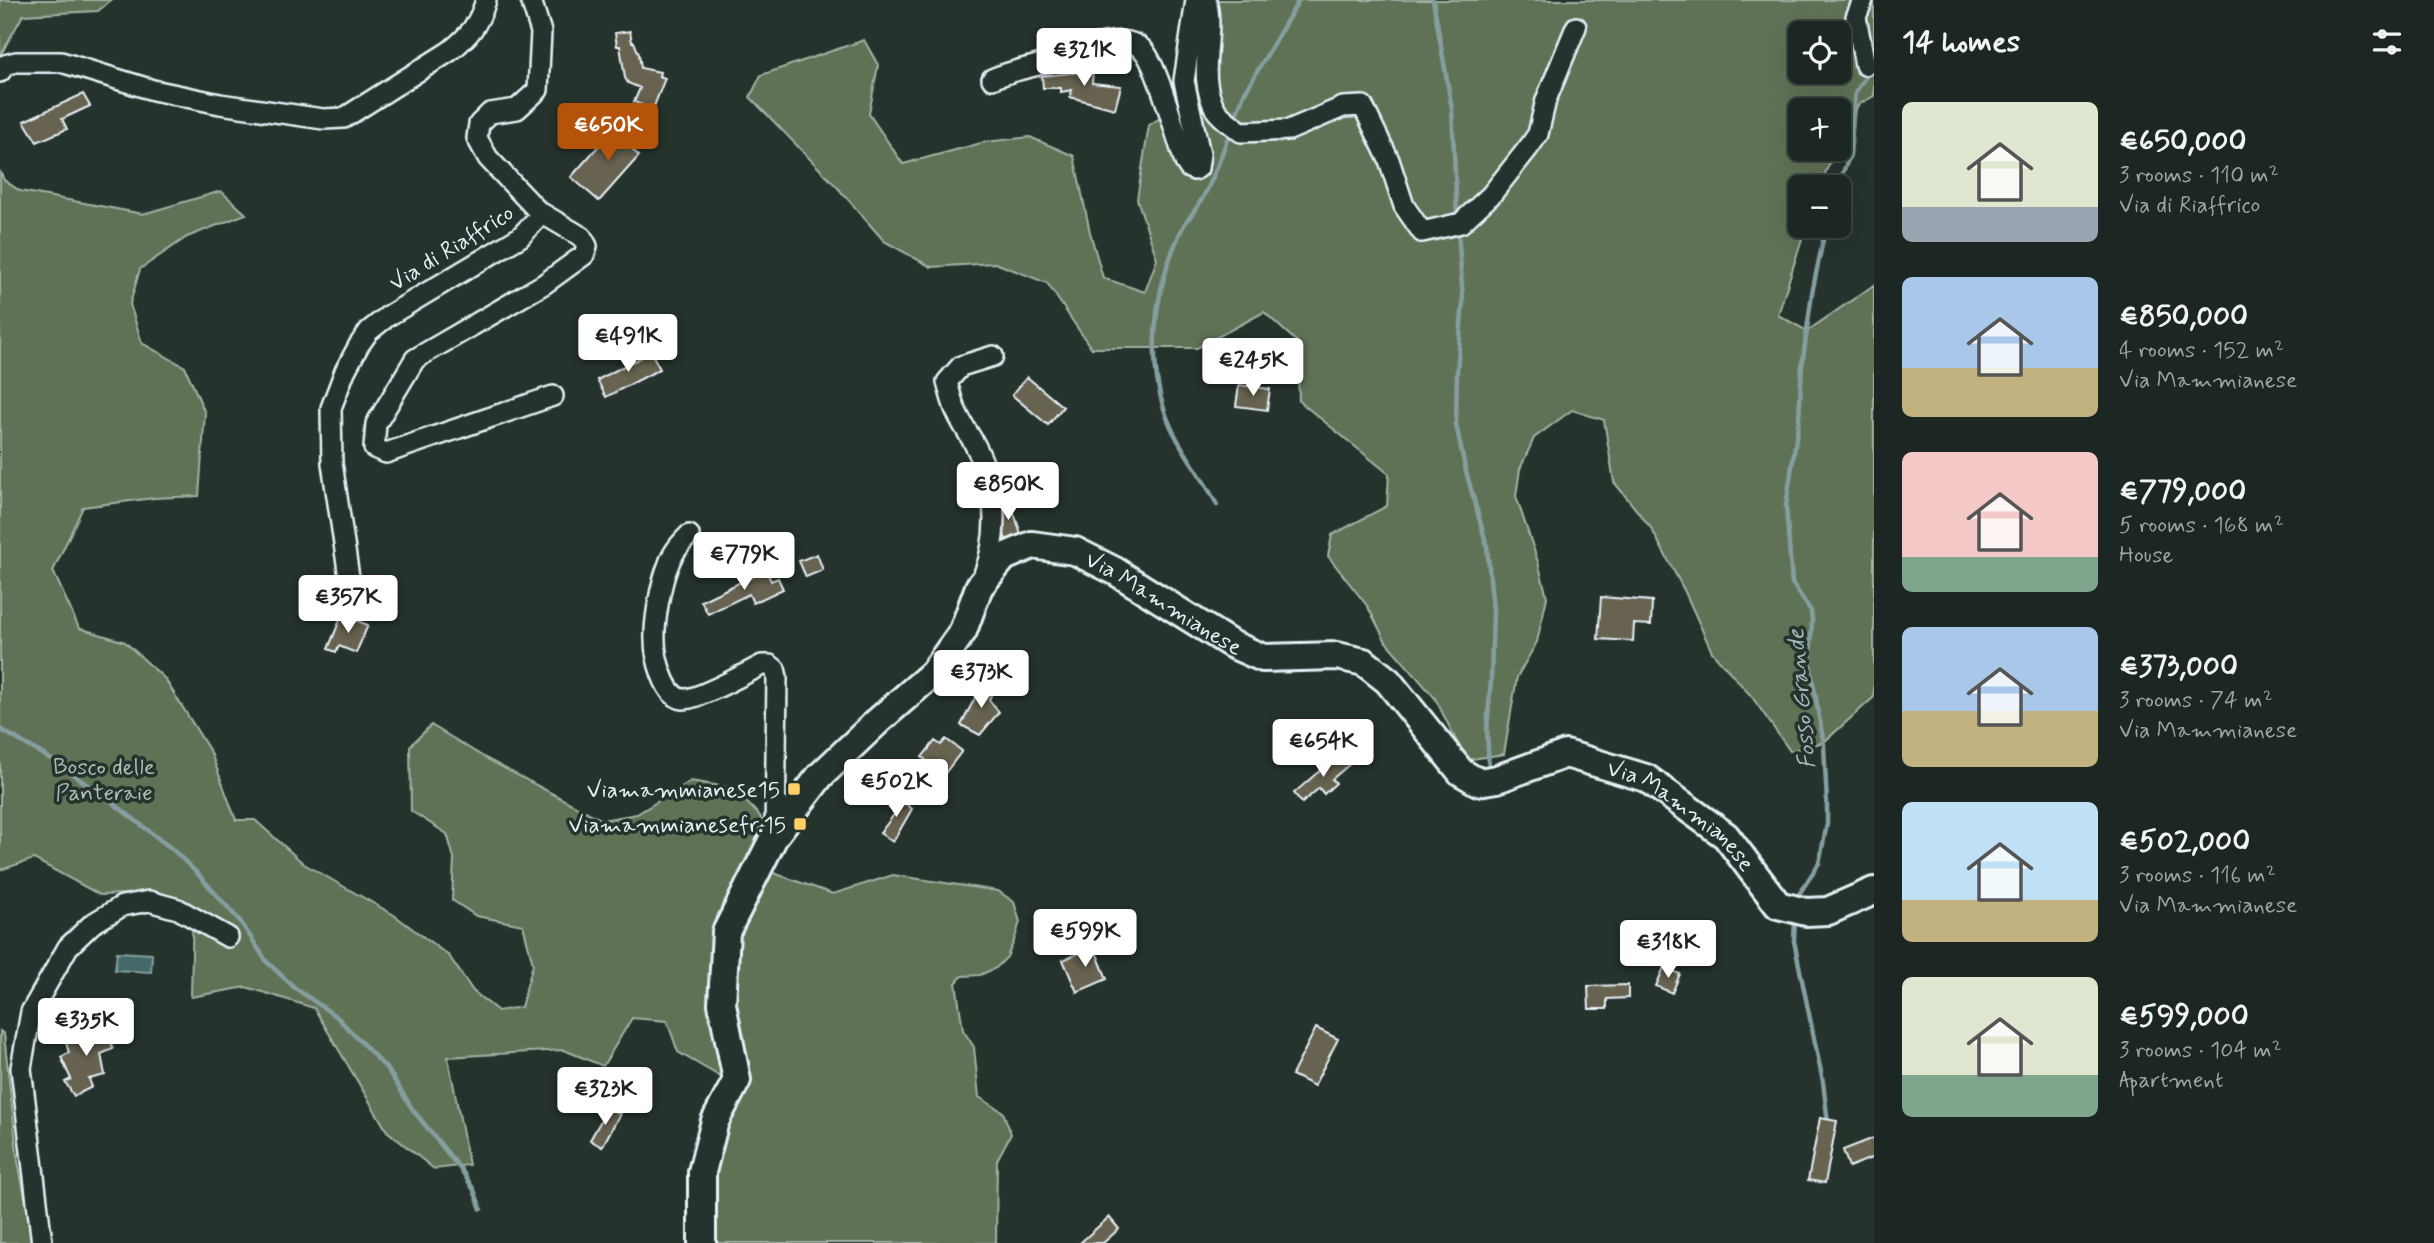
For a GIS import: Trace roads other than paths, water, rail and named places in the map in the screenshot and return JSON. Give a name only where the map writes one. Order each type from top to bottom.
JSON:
[{"type":"main road","name":"Via Mammianese","points":[[702,1243],[702,1172],[715,1121],[737,1080],[722,1004],[726,932],[775,835],[820,776],[933,673],[963,631],[979,587],[1004,557],[1032,545],[1074,551],[1115,571],[1231,644],[1263,658],[1337,656],[1364,662],[1388,681],[1461,772],[1478,782],[1497,779],[1566,754],[1646,778],[1662,788],[1726,836],[1778,905],[1806,912],[1828,911],[1874,891]]},
{"type":"street","points":[[0,72],[5,65],[16,62],[61,62],[153,90],[207,101],[323,119],[344,118],[450,51],[464,39],[481,17],[486,0]]},
{"type":"street","name":"Via di Riaffrico","points":[[349,577],[332,463],[330,422],[331,408],[345,371],[359,345],[378,323],[520,237],[537,219],[538,211],[488,158],[477,138],[479,124],[490,113],[517,108],[538,90],[541,32],[531,0]]},
{"type":"street","points":[[992,79],[1103,43],[1118,41],[1137,45],[1150,60],[1185,162],[1194,170],[1198,168],[1200,154],[1184,81],[1196,0]]},
{"type":"street","points":[[1206,0],[1206,86],[1217,112],[1241,132],[1289,130],[1343,107],[1363,106],[1389,160],[1404,206],[1422,232],[1461,223],[1491,195],[1529,147],[1538,134],[1546,100],[1576,27]]},
{"type":"street","points":[[1863,0],[1856,18],[1865,65]]},
{"type":"street","points":[[538,211],[582,237],[587,246],[584,255],[544,284],[415,359],[376,424],[374,448],[386,453],[553,396]]},
{"type":"street","points":[[979,587],[991,553],[995,524],[990,484],[979,453],[956,411],[947,382],[961,366],[993,356]]},
{"type":"street","points":[[689,535],[677,547],[669,562],[661,592],[655,640],[665,685],[673,695],[682,699],[695,697],[762,665],[770,665],[775,669],[775,835]]},
{"type":"street","points":[[42,1243],[21,1068],[31,1012],[68,947],[92,924],[122,906],[149,901],[178,909],[228,937]]},
{"type":"water","points":[[117,952],[152,954],[151,972],[115,970]]},
{"type":"waterway","points":[[1234,120],[1244,94],[1299,0]]},
{"type":"waterway","points":[[1433,0],[1452,109],[1457,217]]},
{"type":"waterway","name":"Fosso Grande","points":[[1842,175],[1850,155],[1855,93],[1870,70]]},
{"type":"waterway","points":[[1217,505],[1171,427],[1157,379],[1155,329],[1158,303],[1171,254],[1183,227],[1208,187],[1230,131]]},
{"type":"waterway","points":[[1458,229],[1463,301],[1456,424],[1465,468],[1487,546],[1493,610],[1487,729],[1489,769]]},
{"type":"waterway","name":"Fosso Grande","points":[[1796,899],[1819,863],[1827,824],[1824,745],[1810,665],[1811,611],[1792,583],[1786,506],[1799,419],[1802,366],[1812,293],[1823,238]]},
{"type":"waterway","points":[[0,729],[49,758],[108,799],[172,849],[197,873],[240,921],[267,962],[295,988],[337,1017],[388,1070],[413,1110],[462,1171],[474,1190],[481,1209]]},
{"type":"waterway","name":"Fosso Grande","points":[[1795,918],[1794,941],[1823,1082],[1828,1123]]},
{"type":"place","name":"Viamammianese15","points":[[794,789]]},
{"type":"place","name":"Viamammianesefr.15","points":[[800,824]]},
{"type":"park label","name":"Bosco delle Panteraie","points":[[104,779]]}]
